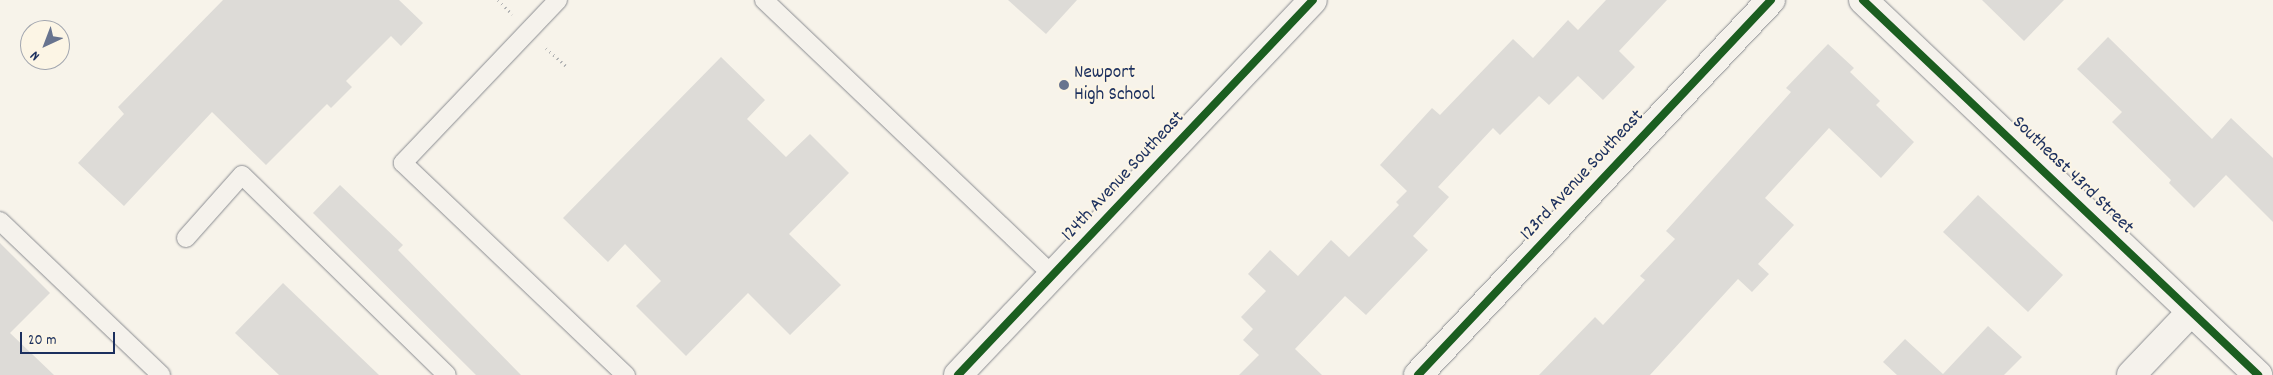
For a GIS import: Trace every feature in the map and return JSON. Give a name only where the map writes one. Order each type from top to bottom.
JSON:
[{"type":"street","name":"124th Avenue Southeast","points":[[958,375],[1313,0]]},
{"type":"street","name":"123rd Avenue Southeast","points":[[1418,375],[1771,0]]},
{"type":"street","name":"Southeast 43rd Street","points":[[1863,0],[2258,375]]},
{"type":"street","points":[[2131,375],[2191,312]]},
{"type":"lane","points":[[558,0],[403,163],[626,375]]},
{"type":"lane","points":[[764,0],[1053,275]]},
{"type":"lane","points":[[186,238],[242,175],[448,375]]},
{"type":"lane","points":[[0,221],[161,375]]},
{"type":"building","points":[[223,0],[399,0],[423,23],[401,46],[391,36],[346,81],[352,87],[331,108],[327,104],[266,165],[212,112],[124,206],[78,163],[124,114],[118,107]]},
{"type":"building","points":[[1008,0],[1077,0],[1046,34]]},
{"type":"building","points":[[1606,0],[1667,0],[1619,51],[1635,67],[1603,100],[1578,76],[1549,105],[1539,96],[1500,135],[1493,128],[1438,187],[1449,197],[1413,236],[1428,250],[1366,315],[1345,296],[1295,349],[1322,375],[1239,375],[1259,355],[1243,340],[1253,329],[1241,317],[1266,291],[1248,274],[1270,250],[1298,276],[1331,240],[1349,257],[1399,205],[1396,202],[1407,191],[1380,165],[1432,108],[1440,115],[1513,39],[1533,58],[1568,20],[1578,30]]},
{"type":"building","points":[[1982,0],[2064,0],[2024,41]]},
{"type":"building","points":[[2108,37],[2212,139],[2231,118],[2273,158],[2273,222],[2226,175],[2194,208],[2169,183],[2171,180],[2112,122],[2122,112],[2077,69]]},
{"type":"building","points":[[1828,44],[1854,68],[1850,72],[1880,101],[1876,105],[1914,142],[1881,178],[1829,128],[1765,198],[1794,225],[1758,264],[1769,274],[1752,292],[1738,279],[1650,375],[1539,375],[1595,317],[1603,325],[1645,280],[1640,276],[1675,239],[1666,231],[1791,92],[1786,88]]},
{"type":"building","points":[[721,57],[765,100],[747,119],[786,157],[810,134],[849,173],[789,234],[841,285],[790,335],[748,293],[686,356],[636,306],[661,281],[625,244],[608,262],[563,218]]},
{"type":"building","points":[[340,185],[403,245],[398,250],[521,375],[476,375],[313,213]]},
{"type":"building","points":[[1978,195],[2063,275],[2028,312],[1943,232]]},
{"type":"building","points":[[0,243],[50,293],[10,333],[54,375],[0,375]]},
{"type":"building","points":[[283,283],[379,375],[279,375],[235,333]]},
{"type":"building","points":[[1988,326],[2022,357],[2004,375],[1897,375],[1883,362],[1905,339],[1943,374]]},
{"type":"cycle path","points":[[958,375],[1313,0]]},
{"type":"cycle path","points":[[1418,375],[1771,0]]},
{"type":"cycle path","points":[[1863,0],[2258,375]]},
{"type":"place","name":"Newport High School","points":[[1064,85]]}]
